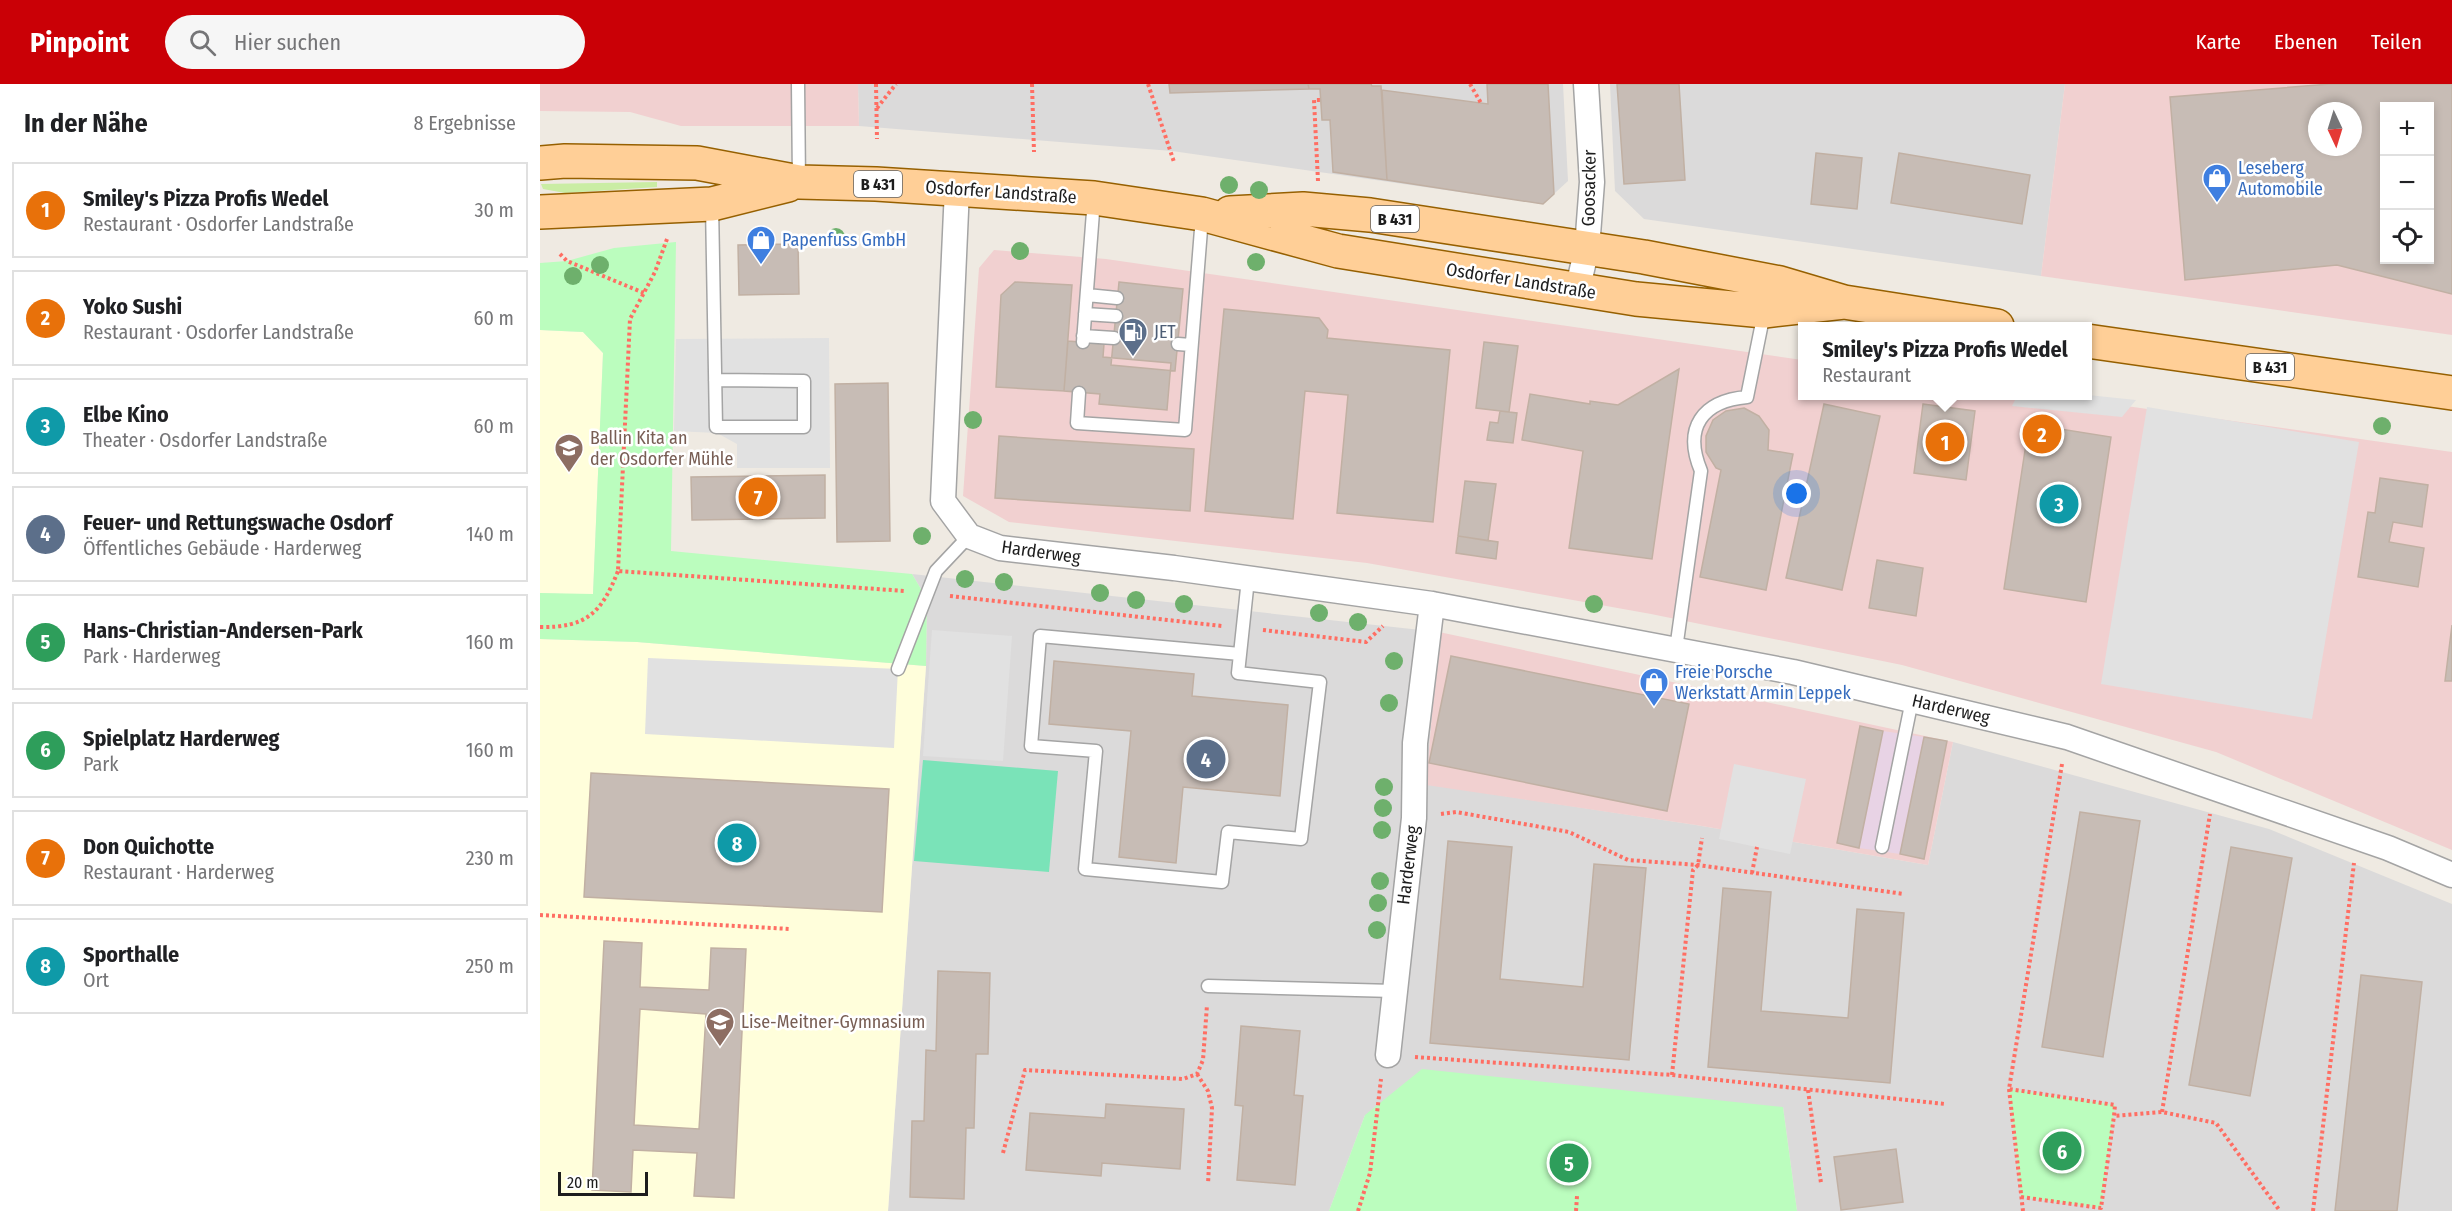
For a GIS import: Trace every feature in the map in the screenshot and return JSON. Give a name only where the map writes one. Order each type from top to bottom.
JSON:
[{"type":"main road","name":"Osdorfer Landstraße","points":[[540,163],[565,161],[698,163],[799,182],[1095,198],[1202,214],[1338,251],[1577,291],[1764,311],[1844,302]]},
{"type":"main road","name":"Osdorfer Landstraße","points":[[540,212],[712,204],[799,182]]},
{"type":"main road","name":"Osdorfer Landstraße","points":[[1202,214],[1303,209],[1370,215],[1587,248],[1780,283],[1844,302],[1966,322]]},
{"type":"main road","name":"B 431","points":[[2092,342],[2452,393]]},
{"type":"street","name":"Goosacker","points":[[1577,291],[1587,248],[1592,182],[1586,84]]},
{"type":"street","points":[[957,189],[943,501],[969,536]]},
{"type":"street","name":"Harderweg","points":[[969,536],[1000,548],[1174,568],[1422,603],[1793,672],[2067,737],[2215,786],[2357,837],[2452,875]]},
{"type":"street","name":"Harderweg","points":[[1388,1055],[1414,818],[1422,603]]},
{"type":"lane","points":[[798,84],[799,182]]},
{"type":"lane","points":[[1095,198],[1083,339],[1114,338]]},
{"type":"lane","points":[[712,204],[715,380],[716,427],[804,427],[804,381],[715,380]]},
{"type":"lane","points":[[1079,393],[1077,423],[1185,430],[1202,214]]},
{"type":"lane","points":[[1087,295],[1118,298]]},
{"type":"lane","points":[[1181,303],[1195,304]]},
{"type":"lane","points":[[1676,649],[1701,471],[1694,454],[1694,436],[1700,420],[1712,406],[1728,398],[1747,397],[1764,311]]},
{"type":"lane","points":[[1085,314],[1116,316]]},
{"type":"lane","points":[[1179,321],[1193,322]]},
{"type":"lane","points":[[1178,344],[1191,345]]},
{"type":"lane","points":[[898,669],[936,571],[969,536]]},
{"type":"lane","points":[[1240,654],[1040,636],[1031,746],[1096,752],[1086,869],[1222,882],[1228,832],[1301,839],[1320,682],[1238,673],[1248,579]]},
{"type":"lane","points":[[1882,846],[1912,700]]},
{"type":"lane","points":[[1208,986],[1394,991]]},
{"type":"path","points":[[876,84],[877,139]]},
{"type":"path","points":[[876,109],[896,84]]},
{"type":"path","points":[[1032,84],[1034,152]]},
{"type":"path","points":[[1148,84],[1174,162]]},
{"type":"path","points":[[1470,84],[1481,104]]},
{"type":"path","points":[[1318,184],[1314,100],[1320,100]]},
{"type":"path","points":[[540,627],[579,623],[601,606],[618,571],[630,319],[655,272],[670,233]]},
{"type":"path","points":[[560,254],[567,261],[644,293]]},
{"type":"path","points":[[618,571],[927,593],[1366,642],[1422,603]]},
{"type":"path","points":[[2023,1211],[2009,1089],[2067,737]]},
{"type":"path","points":[[2162,1112],[2215,786]]},
{"type":"path","points":[[1414,818],[1456,812],[1569,832],[1628,860],[1698,866],[1904,894]]},
{"type":"path","points":[[2313,1211],[2357,837]]},
{"type":"path","points":[[1672,1074],[1693,870],[1698,866],[1702,838]]},
{"type":"path","points":[[1752,873],[1757,847]]},
{"type":"path","points":[[540,915],[790,929]]},
{"type":"path","points":[[1003,1153],[1025,1070],[1183,1079],[1197,1074],[1203,1060],[1208,986]]},
{"type":"path","points":[[1358,1211],[1370,1173],[1381,1081],[1388,1055],[1672,1074],[1945,1104]]},
{"type":"path","points":[[1197,1074],[1208,1091],[1212,1108],[1208,1184]]},
{"type":"path","points":[[2009,1089],[2115,1105],[2102,1208],[2021,1197]]},
{"type":"path","points":[[1808,1090],[1821,1183]]},
{"type":"path","points":[[2114,1116],[2162,1112],[2216,1123],[2280,1211]]},
{"type":"path","points":[[1576,1211],[1577,1196]]},
{"type":"shaded area","points":[[540,84],[858,84],[859,126],[681,126],[630,112],[540,111]]},
{"type":"shaded area","points":[[858,84],[1563,84],[1568,181],[1543,204],[1172,151],[859,126]]},
{"type":"shaded area","points":[[1610,84],[2065,84],[2041,276],[1644,219],[1615,191]]},
{"type":"shaded area","name":"Leseberg Automobile","points":[[2065,84],[2452,84],[2452,335],[2041,276]]},
{"type":"shaded area","points":[[994,250],[1106,259],[1798,359],[1798,400],[2083,400],[2452,452],[2452,850],[2216,752],[1902,665],[1651,614],[1367,563],[1009,522],[963,496],[979,268]]},
{"type":"shaded area","name":"Ballin Kita an der Osdorfer Mühle","points":[[540,330],[583,332],[603,353],[593,595],[540,593]]},
{"type":"shaded area","points":[[829,338],[830,468],[737,468],[737,444],[717,433],[674,431],[676,339]]},
{"type":"shaded area","points":[[2092,395],[2136,400],[2122,417],[2012,406],[2015,400],[2092,400]]},
{"type":"shaded area","points":[[2147,407],[2359,442],[2312,719],[2101,684]]},
{"type":"shaded area","points":[[912,574],[1439,632],[1426,784],[1696,825],[1928,865],[1953,742],[2269,829],[2452,904],[2452,1211],[1797,1211],[1783,1107],[1365,1115],[1329,1211],[888,1211],[926,666],[927,599]]},
{"type":"shaded area","points":[[932,630],[1012,636],[1003,761],[923,756]]},
{"type":"shaded area","points":[[1439,632],[1953,742],[1928,865],[1696,825],[1426,785]]},
{"type":"shaded area","name":"Lise-Meitner-Gymnasium","points":[[540,639],[637,642],[926,666],[888,1211],[540,1211]]},
{"type":"shaded area","points":[[648,658],[898,669],[894,748],[645,734]]},
{"type":"shaded area","points":[[1883,731],[1924,737],[1900,854],[1859,848]]},
{"type":"shaded area","points":[[1734,764],[1806,779],[1790,854],[1719,839]]},
{"type":"green space","points":[[657,182],[657,187],[565,193],[543,189],[541,184]]},
{"type":"green space","points":[[676,242],[671,551],[912,574],[927,599],[926,666],[637,642],[540,639],[540,593],[593,594],[603,353],[583,332],[540,330],[540,263],[567,261],[614,248]]},
{"type":"green space","points":[[923,760],[1058,771],[1049,872],[914,861]]},
{"type":"green space","points":[[1422,1069],[1783,1107],[1797,1211],[1329,1211],[1365,1115]]},
{"type":"green space","points":[[2009,1089],[2115,1105],[2101,1208],[2021,1197]]},
{"type":"building","points":[[1169,84],[1308,84],[1309,89],[1170,93]]},
{"type":"building","points":[[1308,84],[1381,86],[1387,180],[1333,172],[1330,120],[1322,120],[1320,89],[1309,89]]},
{"type":"building","points":[[1487,84],[1548,84],[1554,194],[1543,204],[1387,180],[1382,90],[1488,104]]},
{"type":"building","points":[[1617,84],[1679,84],[1685,180],[1624,184]]},
{"type":"building","points":[[2330,84],[2452,84],[2452,294],[2337,265],[2185,280],[2170,97]]},
{"type":"building","points":[[1816,153],[1862,158],[1857,209],[1811,204]]},
{"type":"building","points":[[1899,153],[2030,175],[2022,224],[1891,203]]},
{"type":"building","points":[[798,244],[799,294],[739,295],[738,245]]},
{"type":"building","points":[[1015,282],[1072,285],[1064,391],[996,387],[1001,295]]},
{"type":"building","points":[[1119,282],[1183,289],[1175,371],[1111,365]]},
{"type":"building","points":[[1224,309],[1319,318],[1328,330],[1327,338],[1450,350],[1433,522],[1337,513],[1348,395],[1305,391],[1293,519],[1205,511]]},
{"type":"building","points":[[1068,341],[1104,344],[1103,357],[1171,363],[1167,410],[1099,404],[1100,394],[1064,391]]},
{"type":"building","points":[[1484,342],[1518,346],[1509,412],[1476,408]]},
{"type":"building","points":[[1679,369],[1652,559],[1569,548],[1583,451],[1522,440],[1530,394],[1590,404],[1590,401],[1618,405]]},
{"type":"building","points":[[888,383],[890,541],[837,542],[835,384]]},
{"type":"building","points":[[1824,404],[1880,416],[1842,590],[1786,578]]},
{"type":"building","points":[[1923,404],[1975,411],[1966,480],[1914,473]]},
{"type":"building","points":[[1744,408],[1759,416],[1769,430],[1768,450],[1793,454],[1766,590],[1700,577],[1721,470],[1716,468],[1706,452],[1706,436],[1713,420],[1726,411]]},
{"type":"building","points":[[1500,411],[1517,413],[1513,443],[1487,440],[1490,422],[1498,423]]},
{"type":"building","points":[[2029,424],[2111,437],[2086,602],[2004,589]]},
{"type":"building","points":[[999,436],[1194,449],[1190,511],[995,498]]},
{"type":"building","points":[[825,475],[825,518],[692,520],[691,477]]},
{"type":"building","points":[[2380,478],[2428,485],[2422,527],[2393,522],[2389,542],[2424,548],[2418,587],[2358,577],[2368,512],[2375,513]]},
{"type":"building","points":[[1465,481],[1496,484],[1488,541],[1458,536]]},
{"type":"building","points":[[1458,536],[1498,542],[1496,559],[1456,553]]},
{"type":"building","points":[[1877,560],[1923,568],[1916,616],[1869,608]]},
{"type":"building","points":[[2452,625],[2452,681],[2445,681]]},
{"type":"building","points":[[1451,656],[1689,704],[1667,811],[1429,763]]},
{"type":"building","points":[[1054,661],[1194,674],[1192,696],[1288,705],[1280,796],[1183,787],[1176,863],[1119,857],[1131,731],[1049,724]]},
{"type":"building","points":[[1860,726],[1883,731],[1859,848],[1837,843]]},
{"type":"building","points":[[1924,737],[1947,741],[1924,859],[1900,854]]},
{"type":"building","points":[[591,773],[889,789],[882,912],[584,897]]},
{"type":"building","points":[[2080,812],[2140,821],[2103,1057],[2042,1047]]},
{"type":"building","points":[[1448,841],[1512,847],[1500,979],[1583,987],[1594,864],[1646,868],[1629,1060],[1430,1043]]},
{"type":"building","points":[[2231,847],[2292,858],[2250,1096],[2189,1085]]},
{"type":"building","points":[[1723,888],[1771,892],[1761,1011],[1848,1018],[1857,909],[1904,913],[1890,1083],[1708,1067]]},
{"type":"building","points":[[604,941],[642,943],[640,987],[709,990],[711,948],[746,949],[734,1198],[694,1196],[697,1153],[633,1150],[631,1192],[592,1190]],"holes":[[[640,1009],[706,1014],[699,1129],[634,1125]]]},
{"type":"building","points":[[938,971],[990,973],[988,1054],[976,1054],[974,1128],[966,1128],[964,1199],[910,1197],[912,1121],[924,1121],[926,1050],[936,1051]]},
{"type":"building","points":[[2361,975],[2422,982],[2397,1211],[2335,1211]]},
{"type":"building","points":[[1241,1026],[1300,1031],[1294,1095],[1303,1096],[1295,1185],[1237,1180],[1243,1106],[1235,1105]]},
{"type":"building","points":[[1106,1104],[1184,1109],[1180,1169],[1102,1163],[1101,1176],[1026,1170],[1030,1113],[1105,1118]]},
{"type":"building","points":[[1896,1149],[1903,1202],[1841,1210],[1834,1157]]},
{"type":"place","name":"Leseberg Automobile","points":[[2217,204]]},
{"type":"place","name":"Papenfuss GmbH","points":[[761,266]]},
{"type":"place","name":"JET","points":[[1133,358]]},
{"type":"place","name":"Yoko Sushi","points":[[2042,434]]},
{"type":"place","name":"Smiley's Pizza Profis Wedel","points":[[1945,442]]},
{"type":"place","name":"Ballin Kita an der Osdorfer Mühle","points":[[569,474]]},
{"type":"place","name":"Don Quichotte","points":[[758,497]]},
{"type":"place","name":"Elbe Kino","points":[[2059,504]]},
{"type":"place","name":"Freie Porsche Werkstatt Armin Leppek","points":[[1654,708]]},
{"type":"place","name":"Feuer- und Rettungswache Osdorf","points":[[1206,759]]},
{"type":"place","name":"Sporthalle","points":[[737,843]]},
{"type":"place","name":"Lise-Meitner-Gymnasium","points":[[720,1048]]},
{"type":"place","name":"Spielplatz Harderweg","points":[[2062,1151]]},
{"type":"place","name":"Hans-Christian-Andersen-Park","points":[[1569,1163]]}]
